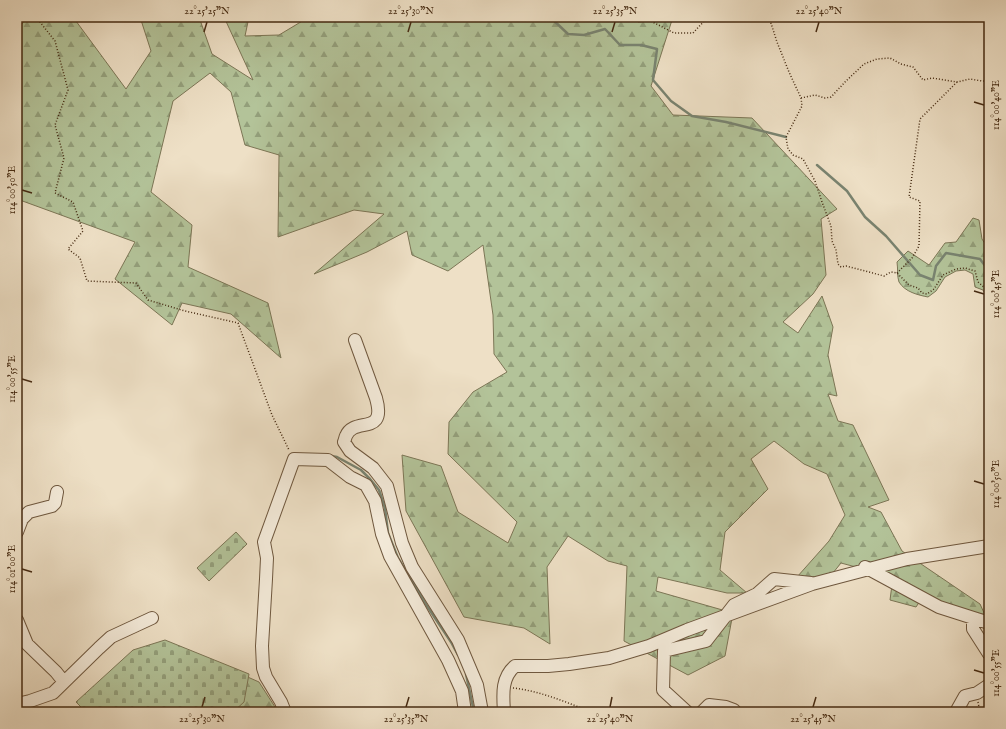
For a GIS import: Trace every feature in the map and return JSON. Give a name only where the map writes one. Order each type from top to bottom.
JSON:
[{"type":"street","points":[[355,340],[379,408],[378,417],[373,422],[354,427],[346,434],[344,442],[350,451],[353,465],[375,500],[382,534],[390,556],[448,660],[462,691],[465,712]]},
{"type":"street","points":[[285,712],[281,702],[266,677],[263,668],[262,646],[267,558],[264,542],[294,459],[328,460],[373,468],[387,486],[404,549],[412,567],[458,640],[477,684],[482,712]]},
{"type":"street","points":[[17,532],[22,519],[28,512],[52,506],[55,502],[57,492]]},
{"type":"street","points":[[504,712],[505,680],[509,671],[515,666],[548,666],[609,658],[649,646],[687,630],[812,584],[907,559],[989,546]]},
{"type":"street","points":[[687,712],[663,690],[664,651],[706,641],[734,605],[757,594],[774,579],[813,583],[848,570],[866,567],[939,606],[989,624]]},
{"type":"street","points":[[17,704],[30,701],[53,692],[111,637],[152,618]]},
{"type":"street","points":[[973,618],[973,629],[989,654]]},
{"type":"street","points":[[17,620],[27,644],[64,682]]},
{"type":"street","points":[[956,712],[966,696],[977,693],[989,685]]},
{"type":"street","points":[[702,712],[709,705],[726,707],[734,710]]},
{"type":"path","points":[[36,17],[55,41],[68,90],[55,125],[64,158],[55,193],[73,202],[83,231],[68,249],[80,258],[87,281],[136,283],[148,300],[238,324],[272,415],[294,459]]},
{"type":"path","points":[[643,17],[674,33],[692,33],[708,17]]},
{"type":"path","points":[[769,17],[777,42],[801,98],[802,106],[786,137],[788,149],[794,155],[803,159],[815,181],[831,226],[832,241],[836,250],[838,264],[841,267],[846,266],[884,276],[891,272],[896,273],[908,285],[918,288],[922,293],[927,294],[934,289],[943,275],[956,269],[965,268],[975,271],[978,282],[985,288],[989,296]]},
{"type":"path","points":[[801,98],[815,96],[825,98],[831,97],[864,64],[877,59],[890,58],[900,64],[913,67],[923,80],[932,78],[957,82],[970,79],[989,81]]},
{"type":"path","points":[[896,273],[912,258],[919,246],[920,201],[909,197],[920,118],[957,82]]},
{"type":"path","points":[[507,688],[522,689],[563,700],[591,712]]},
{"type":"green space","points":[[23,17],[73,17],[126,89],[151,51],[140,17],[199,17],[212,54],[253,80],[224,17],[249,17],[245,36],[279,35],[309,17],[638,17],[638,22],[672,20],[651,86],[673,115],[752,118],[837,209],[821,219],[826,275],[813,294],[783,322],[798,333],[822,296],[833,327],[828,355],[837,396],[828,394],[838,421],[853,425],[889,500],[868,507],[881,512],[902,551],[980,604],[985,615],[922,598],[916,607],[890,600],[893,577],[841,563],[824,584],[797,577],[829,541],[845,515],[827,474],[804,464],[774,441],[751,459],[768,489],[725,532],[720,570],[747,593],[727,593],[658,577],[656,591],[733,613],[725,656],[688,675],[624,641],[627,566],[608,561],[568,536],[547,567],[550,644],[524,628],[464,617],[406,511],[402,455],[441,466],[458,512],[508,543],[517,522],[448,454],[449,422],[473,392],[507,372],[494,354],[493,315],[483,245],[448,271],[412,255],[407,231],[367,252],[314,274],[384,214],[354,210],[278,237],[279,155],[245,145],[231,92],[210,73],[173,101],[151,192],[192,225],[188,267],[268,303],[281,358],[231,314],[182,303],[172,325],[115,279],[135,242],[17,199],[17,27],[23,23]]},
{"type":"green space","points":[[973,218],[979,220],[982,239],[989,250],[989,301],[983,290],[975,287],[973,274],[965,270],[956,271],[945,277],[936,291],[928,297],[912,292],[899,282],[897,262],[908,251],[929,265],[945,243],[956,242]]},
{"type":"green space","points":[[236,532],[247,544],[209,581],[197,568]]},
{"type":"green space","points":[[165,640],[249,674],[244,702],[233,712],[86,712],[76,702],[133,650]]},
{"type":"green space","points":[[234,671],[259,682],[275,707],[275,712],[233,712],[224,704]]},
{"type":"waterway","points":[[550,17],[568,34],[584,35],[605,29],[620,45],[641,45],[657,49],[653,80],[671,101],[692,116],[726,122],[786,137]]},
{"type":"waterway","points":[[817,165],[847,191],[865,217],[886,236],[920,275],[933,280],[936,266],[946,253],[980,259],[989,271]]},
{"type":"waterway","points":[[331,456],[337,457],[361,470],[379,490],[385,508],[388,533],[398,558],[458,655]]},
{"type":"waterway","points":[[466,674],[474,712]]}]
